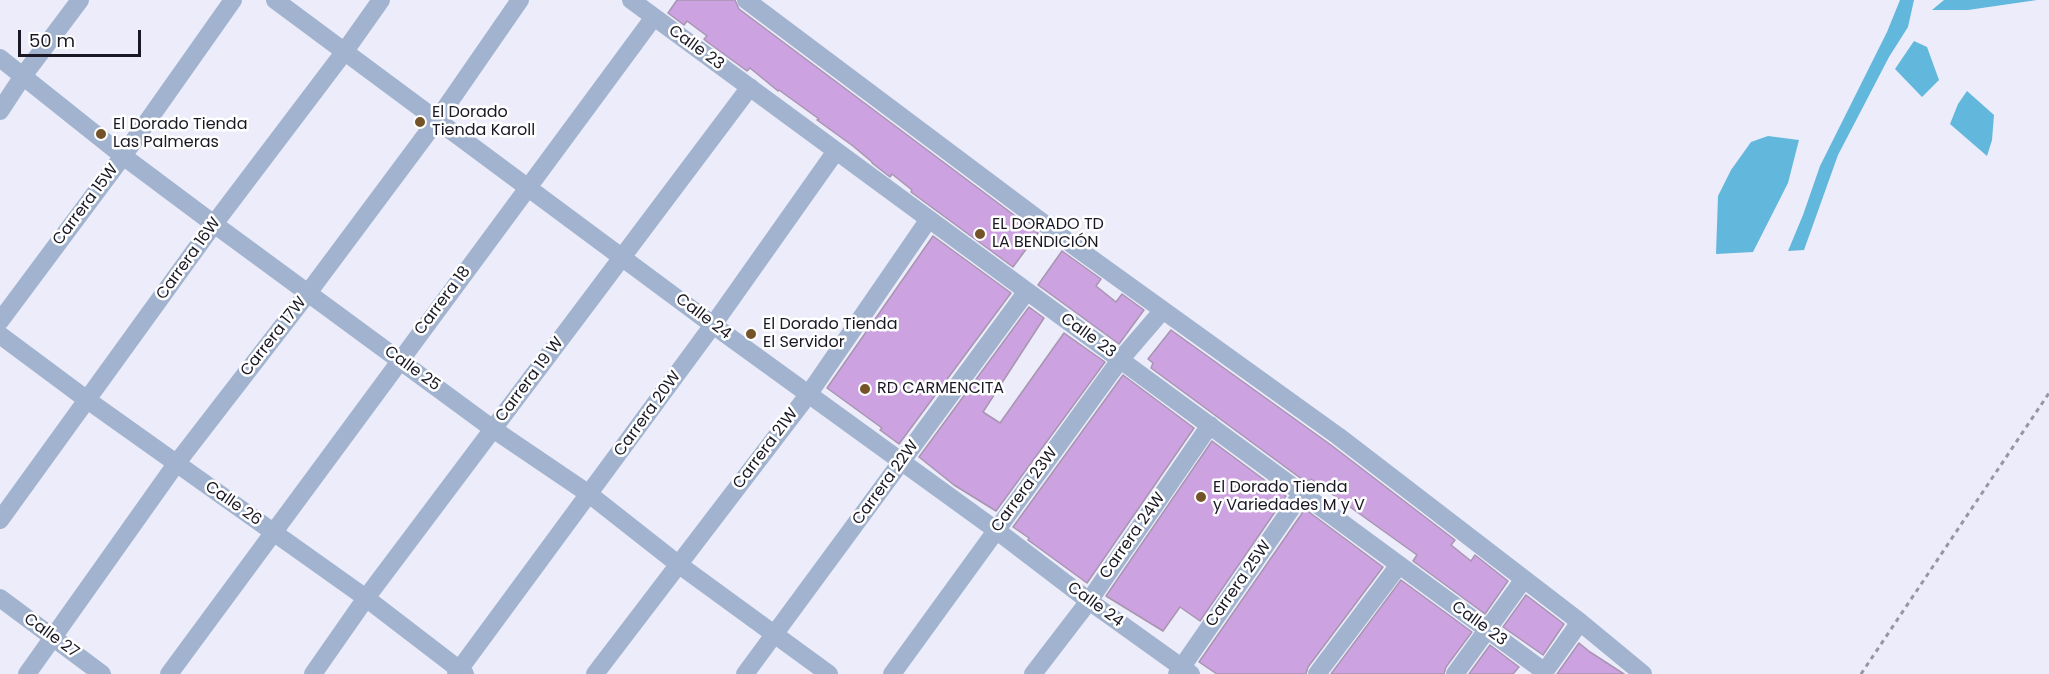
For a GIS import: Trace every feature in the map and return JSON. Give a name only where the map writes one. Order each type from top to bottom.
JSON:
[{"type":"street","points":[[0,111],[23,76],[80,0]]},
{"type":"street","name":"Carrera 15W","points":[[0,321],[123,156],[232,0]]},
{"type":"street","name":"Calle 24","points":[[275,0],[712,325],[996,530],[1184,672]]},
{"type":"street","name":"Carrera 16W","points":[[0,520],[214,224],[381,0]]},
{"type":"street","name":"Carrera 17W","points":[[27,674],[176,464],[437,120],[520,0]]},
{"type":"street","name":"Calle 23","points":[[631,0],[1544,673]]},
{"type":"street","points":[[746,0],[1078,249],[1338,436],[1580,622],[1643,674]]},
{"type":"street","name":"Carrera 18","points":[[169,674],[654,17]]},
{"type":"street","name":"Calle 25","points":[[0,58],[123,156],[214,224],[493,429],[589,494],[678,564],[829,674]]},
{"type":"street","name":"Carrera 19 W","points":[[313,674],[366,598],[624,258],[750,87]]},
{"type":"street","name":"Carrera 20W","points":[[460,672],[836,151]]},
{"type":"street","name":"Carrera 21W","points":[[595,674],[808,395],[929,219]]},
{"type":"street","name":"Carrera 22W","points":[[745,674],[1027,291]]},
{"type":"street","name":"Carrera 23W","points":[[892,674],[1120,360],[1163,310]]},
{"type":"street","name":"Calle 26","points":[[0,334],[176,464],[366,598],[460,672]]},
{"type":"street","name":"Carrera 24W","points":[[1033,674],[1089,601],[1210,425]]},
{"type":"street","name":"Carrera 25W","points":[[1184,672],[1302,494]]},
{"type":"street","points":[[1317,674],[1399,565]]},
{"type":"street","points":[[1455,674],[1524,579]]},
{"type":"street","name":"Calle 27","points":[[0,598],[102,674]]},
{"type":"street","points":[[1544,673],[1580,622]]},
{"type":"path","points":[[1861,674],[2049,393]]},
{"type":"water","points":[[1900,0],[1914,0],[1908,27],[1889,57],[1838,155],[1804,250],[1788,251],[1820,166],[1887,32]]},
{"type":"water","points":[[1944,0],[2037,0],[1968,10],[1932,10]]},
{"type":"water","points":[[1914,41],[1927,47],[1939,80],[1922,97],[1895,69]]},
{"type":"water","points":[[1967,91],[1994,115],[1992,140],[1987,156],[1950,124],[1958,104]]},
{"type":"water","points":[[1768,136],[1799,140],[1788,183],[1753,252],[1716,254],[1718,196],[1731,170],[1751,142]]},
{"type":"building","points":[[677,0],[735,0],[739,9],[1038,233],[1013,267],[911,192],[912,190],[892,174],[890,177],[817,120],[819,119],[778,91],[750,68],[747,71],[706,41],[704,39],[707,36],[687,21],[684,25],[668,13]]},
{"type":"building","points":[[933,236],[1011,293],[899,444],[880,430],[882,428],[827,388]]},
{"type":"building","points":[[1062,251],[1101,279],[1096,286],[1116,302],[1122,294],[1144,310],[1119,344],[1038,285]]},
{"type":"building","points":[[1029,307],[1044,318],[983,412],[1000,423],[1064,333],[1105,362],[996,511],[954,485],[919,457]]},
{"type":"building","points":[[1171,330],[1331,445],[1455,540],[1451,545],[1471,561],[1475,555],[1508,581],[1485,614],[1413,561],[1417,555],[1311,479],[1307,483],[1151,368],[1153,363],[1148,359]]},
{"type":"building","points":[[1123,375],[1194,428],[1087,583],[1013,527]]},
{"type":"building","points":[[1212,441],[1286,496],[1200,621],[1180,607],[1163,631],[1106,596]]},
{"type":"building","points":[[1305,509],[1383,567],[1308,667],[1306,674],[1217,674],[1199,662]]},
{"type":"building","points":[[1401,580],[1472,632],[1446,667],[1444,674],[1331,674]]},
{"type":"building","points":[[1526,595],[1564,624],[1543,655],[1503,627]]},
{"type":"building","points":[[1579,643],[1590,652],[1624,674],[1557,674]]},
{"type":"building","points":[[1490,645],[1519,667],[1513,674],[1469,674]]},
{"type":"place","name":"El Dorado Tienda Karoll","points":[[420,122]]},
{"type":"place","name":"El Dorado Tienda Las Palmeras","points":[[101,134]]},
{"type":"place","name":"EL DORADO TD LA BENDICIÓN","points":[[980,234]]},
{"type":"place","name":"El Dorado Tienda El Servidor","points":[[751,334]]},
{"type":"place","name":"RD CARMENCITA","points":[[865,389]]},
{"type":"place","name":"El Dorado Tienda y Variedades M y V","points":[[1201,497]]}]
